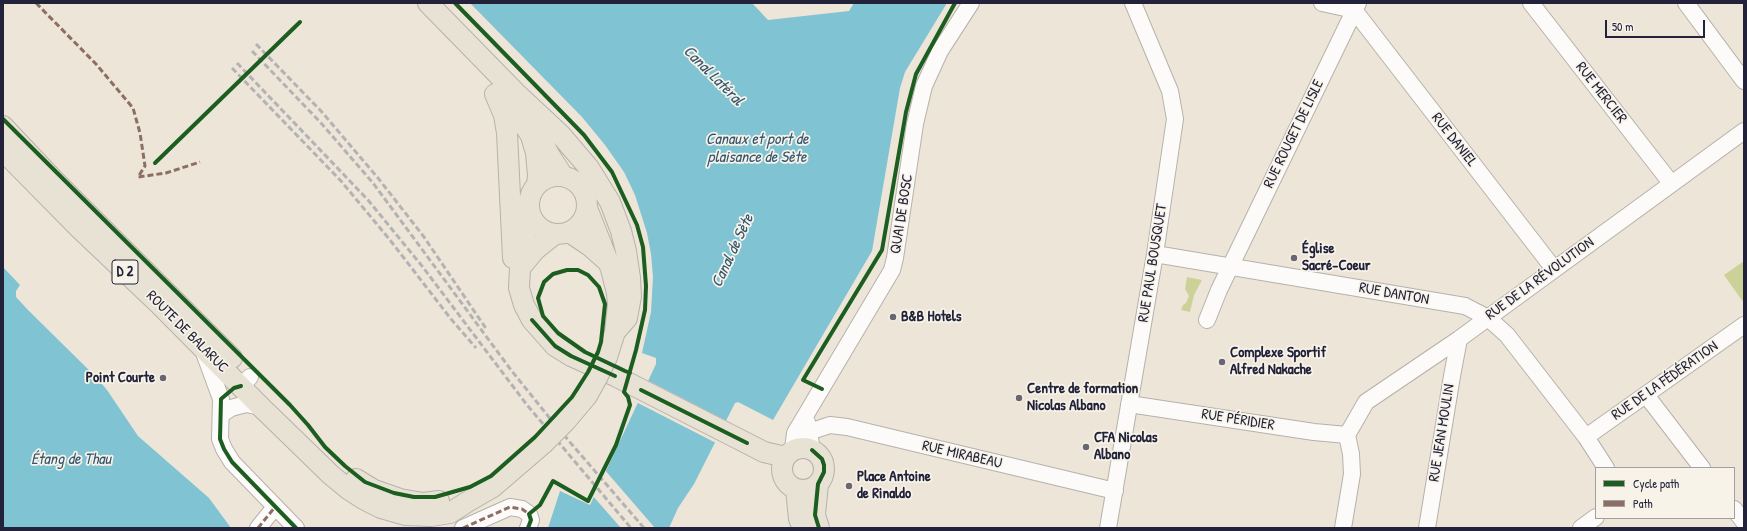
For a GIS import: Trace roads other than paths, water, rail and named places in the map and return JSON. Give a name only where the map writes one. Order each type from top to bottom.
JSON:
[{"type":"main road","points":[[417,3],[504,92],[531,136],[536,153],[538,175],[537,184]]},
{"type":"main road","points":[[428,3],[516,93],[560,134],[589,168],[610,202],[616,216],[626,251],[630,278],[630,296],[626,318],[615,332]]},
{"type":"main road","points":[[486,72],[504,115],[507,133],[513,257],[520,268]]},
{"type":"main road","points":[[516,93],[550,156],[563,176]]},
{"type":"main road","name":"ROUTE DE BALARUC","points":[[3,126],[246,382],[344,472],[374,490],[400,499],[423,503],[451,500],[467,502]]},
{"type":"main road","name":"ROUTE DE BALARUC","points":[[3,152],[203,349],[246,382],[261,408],[348,489],[381,508],[405,515],[430,516],[450,514],[493,487],[543,444],[565,422],[587,396],[607,357],[615,332]]},
{"type":"main road","points":[[520,268],[535,250],[562,233],[578,226],[584,220],[587,208],[586,195],[582,187],[576,181],[563,176],[550,176],[537,184],[532,191],[528,208],[531,216],[540,228],[562,233]]},
{"type":"main road","name":"D 2","points":[[587,208],[615,282],[618,305],[615,332]]},
{"type":"main road","points":[[531,216],[521,248],[519,288],[524,305],[532,320],[555,346],[571,356],[756,448],[796,451],[822,459],[824,472],[818,484],[815,515],[819,528]]},
{"type":"main road","name":"D 2","points":[[562,233],[590,246],[608,262]]},
{"type":"main road","points":[[796,451],[782,473],[786,482],[796,489],[808,490],[818,484]]},
{"type":"main road","points":[[796,489],[799,519],[803,528]]},
{"type":"street","name":"QUAI DE BOSC","points":[[796,451],[795,433],[892,270],[915,124],[924,86],[940,51],[971,3]]},
{"type":"street","name":"RUE PAUL BOUSQUET","points":[[1108,528],[1155,254],[1175,119],[1170,91],[1133,3]]},
{"type":"street","points":[[1322,3],[1356,7]]},
{"type":"street","name":"RUE MERCIER","points":[[1531,3],[1671,184]]},
{"type":"street","points":[[1686,3],[1744,81]]},
{"type":"street","name":"RUE ROUGET DE LISLE","points":[[1207,320],[1231,266],[1356,7]]},
{"type":"street","name":"RUE DANIEL","points":[[1356,7],[1554,269]]},
{"type":"street","name":"RUE DE LA RÉVOLUTION","points":[[1347,435],[1366,402],[1459,339],[1744,131]]},
{"type":"street","name":"RUE DANTON","points":[[1155,254],[1465,306],[1488,318],[1507,335],[1586,437],[1605,467]]},
{"type":"street","name":"RUE DE LA FÉDÉRATION","points":[[1586,437],[1744,326]]},
{"type":"street","name":"RUE JEAN MOULIN","points":[[1427,528],[1459,339]]},
{"type":"street","points":[[203,349],[225,407],[220,439],[228,456],[232,462],[296,528]]},
{"type":"street","points":[[225,407],[241,395],[246,382]]},
{"type":"street","points":[[1646,395],[1701,467]]},
{"type":"street","points":[[225,407],[246,404],[261,408]]},
{"type":"street","name":"RUE PÉRIDIER","points":[[1129,404],[1314,432],[1347,435]]},
{"type":"street","points":[[796,451],[806,414]]},
{"type":"street","name":"RUE MIRABEAU","points":[[796,451],[830,425],[847,427],[1115,491]]},
{"type":"street","points":[[1343,528],[1352,474],[1351,454],[1347,435]]},
{"type":"street","points":[[258,528],[275,507]]},
{"type":"street","points":[[463,528],[510,507],[522,509],[529,514],[531,520],[528,528]]},
{"type":"street","points":[[1735,510],[1744,522]]},
{"type":"street","points":[[1581,528],[1595,518]]},
{"type":"water","name":"Canaux et port de plaisance de Sète","points":[[470,3],[752,3],[768,20],[849,11],[854,3],[947,3],[905,72],[900,88],[872,251],[773,420],[738,402],[735,403],[694,484],[678,508],[669,528],[548,528],[560,491],[590,505],[656,364],[656,358],[642,353],[651,312],[653,277],[651,254],[647,233],[635,195],[624,172],[605,145],[582,117]]},
{"type":"water","name":"Étang de Thau","points":[[3,267],[20,285],[16,291],[16,297],[96,377],[107,390],[138,436],[209,498],[231,528],[3,528]]},
{"type":"railway","points":[[256,44],[321,111],[378,178],[424,237],[487,330]]},
{"type":"railway","points":[[252,51],[321,123],[373,183],[511,370],[556,426],[644,528]]},
{"type":"railway","points":[[237,63],[368,200],[422,266],[527,405],[631,528]]},
{"type":"railway","points":[[232,68],[341,181],[390,240],[451,319],[476,348]]},
{"type":"place","name":"Église Sacré-Coeur","points":[[1294,258]]},
{"type":"place","name":"B&B Hotels","points":[[893,317]]},
{"type":"place","name":"Complexe Sportif Alfred Nakache","points":[[1222,362]]},
{"type":"place","name":"Point Courte","points":[[163,378]]},
{"type":"place","name":"Centre de formation Nicolas Albano","points":[[1019,398]]},
{"type":"place","name":"CFA Nicolas Albano","points":[[1086,447]]},
{"type":"place","name":"Place Antoine de Rinaldo","points":[[849,486]]},
{"type":"water label","name":"Canal Latéral","points":[[713,76]]},
{"type":"water label","name":"Canal de Sète","points":[[733,251]]}]
